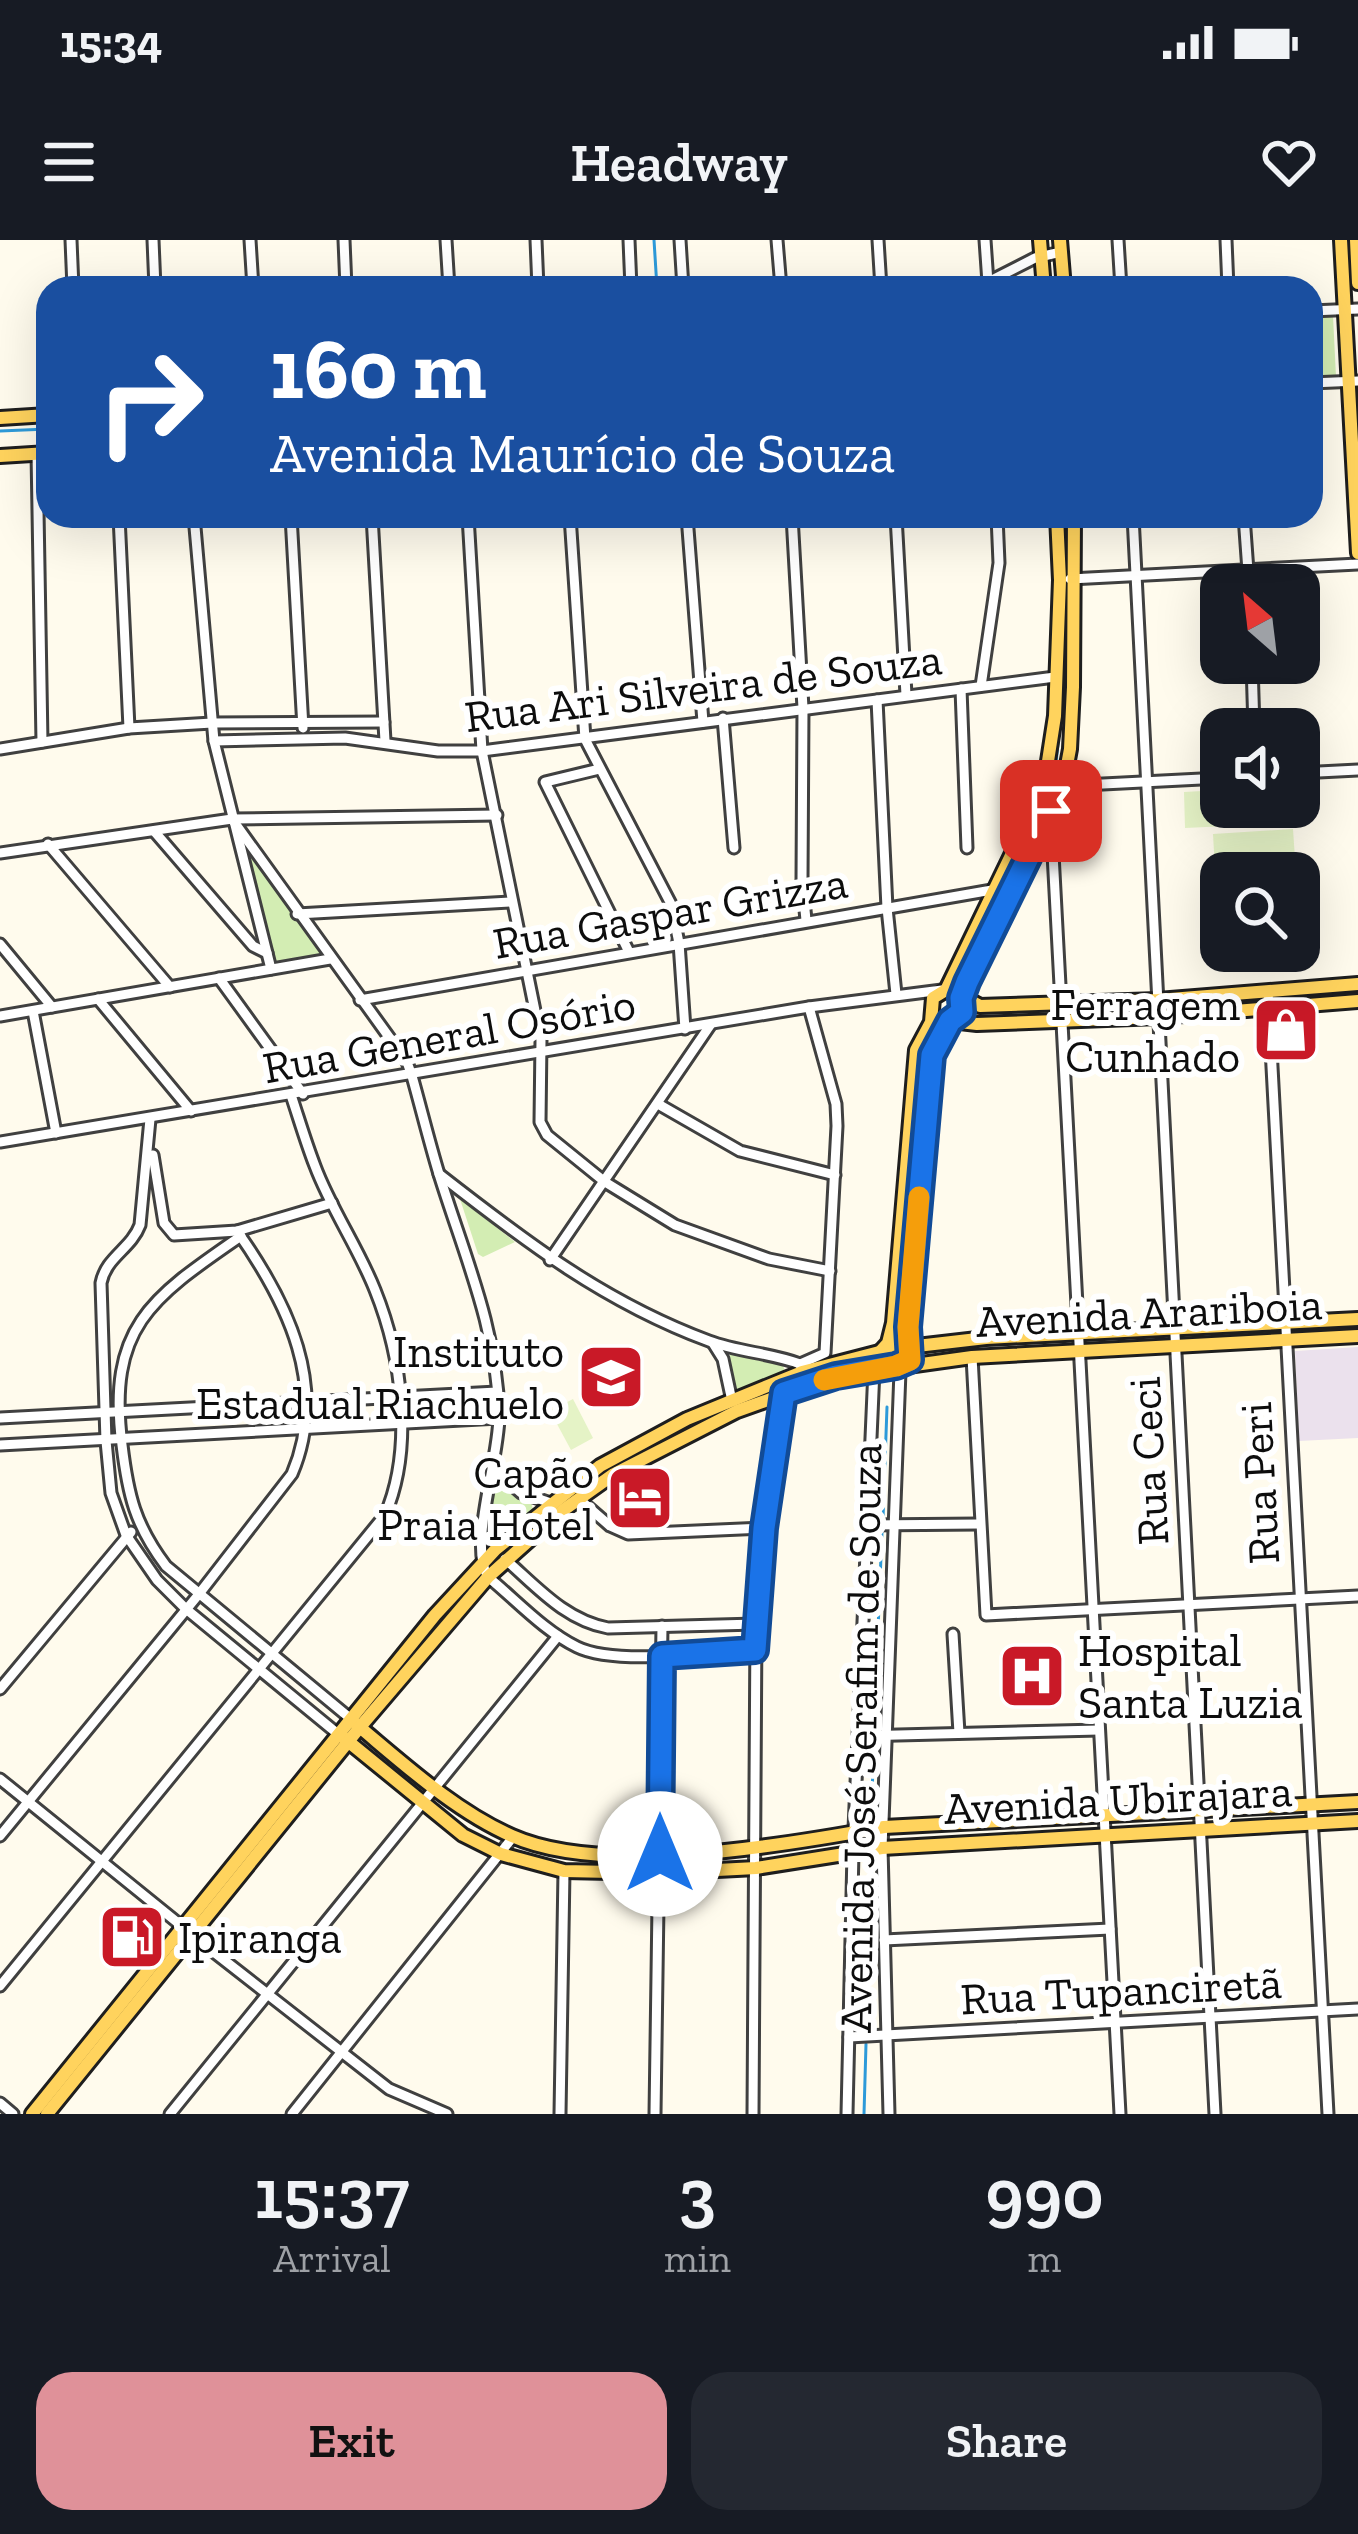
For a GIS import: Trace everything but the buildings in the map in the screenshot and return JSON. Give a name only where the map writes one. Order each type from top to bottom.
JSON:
[{"type":"main road","points":[[1040,240],[1043,276]]},
{"type":"main road","points":[[1340,240],[1351,309],[1358,553]]},
{"type":"main road","points":[[1356,240],[1358,284]]},
{"type":"main road","points":[[1060,246],[1063,276]]},
{"type":"main road","points":[[0,418],[36,416]]},
{"type":"main road","points":[[0,456],[36,453]]},
{"type":"main road","points":[[874,1369],[871,1362],[888,1343],[893,1323],[916,1050],[931,1022],[932,1006],[945,990],[1044,787],[1055,716],[1058,528]]},
{"type":"main road","points":[[905,1364],[911,1357],[908,1327],[932,1055],[950,1021],[962,1012],[961,998],[1063,787],[1070,748],[1074,528]]},
{"type":"main road","points":[[945,990],[980,1006],[1158,1000],[1358,985]]},
{"type":"main road","points":[[932,1006],[941,1020],[976,1024],[1159,1017],[1358,1001]]},
{"type":"main road","name":"Avenida Arariboia","points":[[484,1571],[551,1503],[625,1452],[801,1368],[986,1338],[1358,1319]]},
{"type":"main road","points":[[1217,1325],[1218,1344]]},
{"type":"main road","points":[[1106,1332],[1108,1350]]},
{"type":"main road","points":[[1016,1336],[1017,1354]]},
{"type":"main road","name":"Avenida Arariboia","points":[[484,1571],[630,1465],[692,1432],[836,1376],[1017,1354],[1358,1336]]},
{"type":"main road","points":[[980,1357],[986,1338]]},
{"type":"main road","points":[[47,2114],[188,1931],[484,1571]]},
{"type":"main road","name":"Avenida Ubirajara","points":[[356,1723],[477,1818],[544,1848],[582,1853],[756,1848],[815,1842],[884,1827],[1358,1802]]},
{"type":"main road","name":"Avenida Ubirajara","points":[[344,1738],[463,1834],[501,1854],[563,1870],[658,1873],[756,1868],[882,1848],[1358,1821]]},
{"type":"main road","points":[[32,2114],[188,1931]]},
{"type":"street","points":[[71,240],[72,276]]},
{"type":"street","points":[[153,240],[154,276]]},
{"type":"street","points":[[250,240],[252,276]]},
{"type":"street","points":[[344,240],[346,276]]},
{"type":"street","points":[[446,240],[448,276]]},
{"type":"street","points":[[536,240],[538,276]]},
{"type":"street","points":[[629,240],[630,276]]},
{"type":"street","points":[[680,240],[682,276]]},
{"type":"street","points":[[777,240],[780,276]]},
{"type":"street","points":[[878,240],[880,276]]},
{"type":"street","points":[[985,240],[987,276]]},
{"type":"street","points":[[1118,240],[1120,276]]},
{"type":"street","points":[[1226,240],[1228,276]]},
{"type":"street","points":[[1004,276],[1060,246]]},
{"type":"street","points":[[1323,382],[1353,381]]},
{"type":"street","points":[[42,528],[42,742]]},
{"type":"street","points":[[120,528],[129,728]]},
{"type":"street","points":[[195,528],[214,741],[271,969]]},
{"type":"street","points":[[292,528],[303,739]]},
{"type":"street","points":[[373,528],[385,741]]},
{"type":"street","points":[[469,528],[482,752],[542,1054],[540,1122],[548,1135],[605,1183],[675,1225],[769,1259],[830,1271]]},
{"type":"street","points":[[571,528],[585,740],[665,888],[679,944],[685,1029]]},
{"type":"street","points":[[688,528],[704,722]]},
{"type":"street","points":[[793,528],[806,920]]},
{"type":"street","points":[[897,528],[906,695]]},
{"type":"street","points":[[981,686],[1000,563],[998,528]]},
{"type":"street","name":"Rua Ceci","points":[[1134,528],[1214,2114]]},
{"type":"street","points":[[1245,528],[1247,564]]},
{"type":"street","points":[[1320,566],[1358,564]]},
{"type":"street","points":[[1060,580],[1200,572]]},
{"type":"street","name":"Rua Ari Silveira de Souza","points":[[214,741],[385,741],[438,751],[482,752],[1055,677]]},
{"type":"street","points":[[961,689],[967,848]]},
{"type":"street","points":[[877,700],[896,994]]},
{"type":"street","points":[[723,718],[734,848]]},
{"type":"street","points":[[0,749],[129,728],[384,722]]},
{"type":"street","points":[[599,769],[545,782],[629,952]]},
{"type":"street","points":[[1320,772],[1358,770]]},
{"type":"street","points":[[1044,787],[1200,779]]},
{"type":"street","points":[[1051,811],[1120,2114]]},
{"type":"street","points":[[0,853],[232,819],[497,815]]},
{"type":"street","points":[[232,819],[407,1062],[412,1076],[484,1307],[497,1391],[494,1470],[479,1548],[484,1571],[558,1636],[581,1650],[662,1656],[755,1650]]},
{"type":"street","points":[[154,831],[253,946],[267,953]]},
{"type":"street","points":[[48,844],[170,987]]},
{"type":"street","name":"Rua Gaspar Grizza","points":[[360,1000],[992,890]]},
{"type":"street","points":[[297,914],[512,902]]},
{"type":"street","points":[[0,944],[52,1007]]},
{"type":"street","points":[[0,1016],[329,959]]},
{"type":"street","points":[[0,1986],[385,1515],[401,1466],[388,1329],[375,1290],[315,1166],[297,1095],[219,978]]},
{"type":"street","name":"Rua General Osório","points":[[0,1142],[809,1007],[945,990]]},
{"type":"street","points":[[908,992],[932,1006]]},
{"type":"street","name":"Rua Peri","points":[[1268,992],[1328,2114]]},
{"type":"street","points":[[98,999],[191,1111]]},
{"type":"street","points":[[439,1174],[550,1260],[631,1308],[713,1343],[801,1368],[825,1353],[835,1175],[836,1104],[809,1007]]},
{"type":"street","points":[[33,1011],[56,1133]]},
{"type":"street","points":[[550,1260],[711,1024]]},
{"type":"street","points":[[658,1104],[740,1151],[835,1175]]},
{"type":"street","points":[[150,1119],[140,1225],[134,1239],[106,1264],[101,1283],[106,1441],[113,1503],[126,1534],[157,1580],[344,1738]]},
{"type":"street","points":[[150,1144],[168,1231],[180,1236],[239,1233],[332,1203]]},
{"type":"street","points":[[0,1836],[292,1474],[308,1403],[291,1322],[239,1233]]},
{"type":"street","points":[[239,1233],[172,1286],[140,1321],[122,1358],[118,1412],[129,1498],[166,1566],[356,1723]]},
{"type":"street","points":[[713,1343],[723,1359],[732,1401]]},
{"type":"street","points":[[980,1357],[979,1524],[986,1615],[1358,1596]]},
{"type":"street","name":"Avenida José Serafim de Souza","points":[[889,2114],[882,1848],[900,1372],[905,1364]]},
{"type":"street","name":"Avenida José Serafim de Souza","points":[[847,2114],[874,1369]]},
{"type":"street","points":[[0,1418],[497,1391]]},
{"type":"street","points":[[753,2114],[756,1624],[764,1528],[784,1393]]},
{"type":"street","points":[[0,1445],[499,1418]]},
{"type":"street","points":[[494,1470],[520,1493],[551,1503]]},
{"type":"street","points":[[113,1503],[129,1498]]},
{"type":"street","points":[[579,1498],[610,1526],[628,1534],[764,1528]]},
{"type":"street","points":[[867,1525],[979,1524]]},
{"type":"street","points":[[0,1689],[126,1534],[141,1527]]},
{"type":"street","points":[[505,1559],[568,1614],[587,1624],[608,1628],[756,1624]]},
{"type":"street","points":[[655,2114],[662,1626]]},
{"type":"street","points":[[953,1634],[958,1733]]},
{"type":"street","points":[[170,2114],[558,1636]]},
{"type":"street","points":[[858,1736],[1099,1730]]},
{"type":"street","points":[[0,1780],[389,2089],[427,2111],[447,2114]]},
{"type":"street","points":[[292,2114],[513,1837]]},
{"type":"street","points":[[560,2114],[563,1870]]},
{"type":"street","points":[[884,1940],[1110,1929]]},
{"type":"street","name":"Rua Tupanciretã","points":[[849,2037],[1358,2009]]},
{"type":"street","points":[[0,2103],[13,2114]]},
{"type":"shaded area","points":[[1358,1347],[1358,1438],[1299,1441],[1295,1351]]},
{"type":"green space","points":[[1323,316],[1333,316],[1336,377],[1323,378]]},
{"type":"green space","points":[[1200,791],[1200,827],[1185,828],[1184,792]]},
{"type":"green space","points":[[1293,829],[1295,852],[1214,852],[1213,834]]},
{"type":"green space","points":[[243,844],[322,956],[274,962]]},
{"type":"green space","points":[[460,1199],[515,1242],[483,1257],[478,1254]]},
{"type":"green space","points":[[733,1352],[782,1363],[785,1371],[736,1390],[729,1356]]},
{"type":"green space","points":[[573,1399],[593,1438],[571,1450],[550,1411]]},
{"type":"green space","points":[[502,1485],[530,1500],[533,1509],[499,1540],[487,1533],[495,1488]]},
{"type":"waterway","points":[[654,240],[656,276]]},
{"type":"waterway","points":[[0,431],[36,430]]},
{"type":"waterway","points":[[1065,528],[1067,575]]},
{"type":"waterway","points":[[1054,782],[1065,675],[1067,587]]},
{"type":"waterway","points":[[961,981],[1048,794]]},
{"type":"waterway","points":[[904,1306],[924,1057],[937,1027]]},
{"type":"waterway","points":[[883,1518],[887,1407]]},
{"type":"waterway","points":[[874,1728],[882,1532]]},
{"type":"waterway","points":[[871,1819],[874,1742]]},
{"type":"waterway","points":[[867,2030],[872,1857]]},
{"type":"waterway","points":[[864,2114],[866,2044]]},
{"type":"slow traffic","points":[[824,1380],[910,1360],[908,1327],[919,1197]]},
{"type":"place","name":"Ferragem Cunhado","points":[[1286,1030]]},
{"type":"place","name":"Instituto Estadual Riachuelo","points":[[611,1377]]},
{"type":"place","name":"Capão Praia Hotel","points":[[640,1498]]},
{"type":"place","name":"Hospital Santa Luzia","points":[[1032,1676]]},
{"type":"place","name":"Ipiranga","points":[[132,1937]]},
{"type":"route","points":[[660,1854],[662,1656],[755,1650],[764,1528],[784,1393],[910,1360],[908,1327],[932,1055],[950,1021],[962,1012],[967,982],[1051,811]]}]
